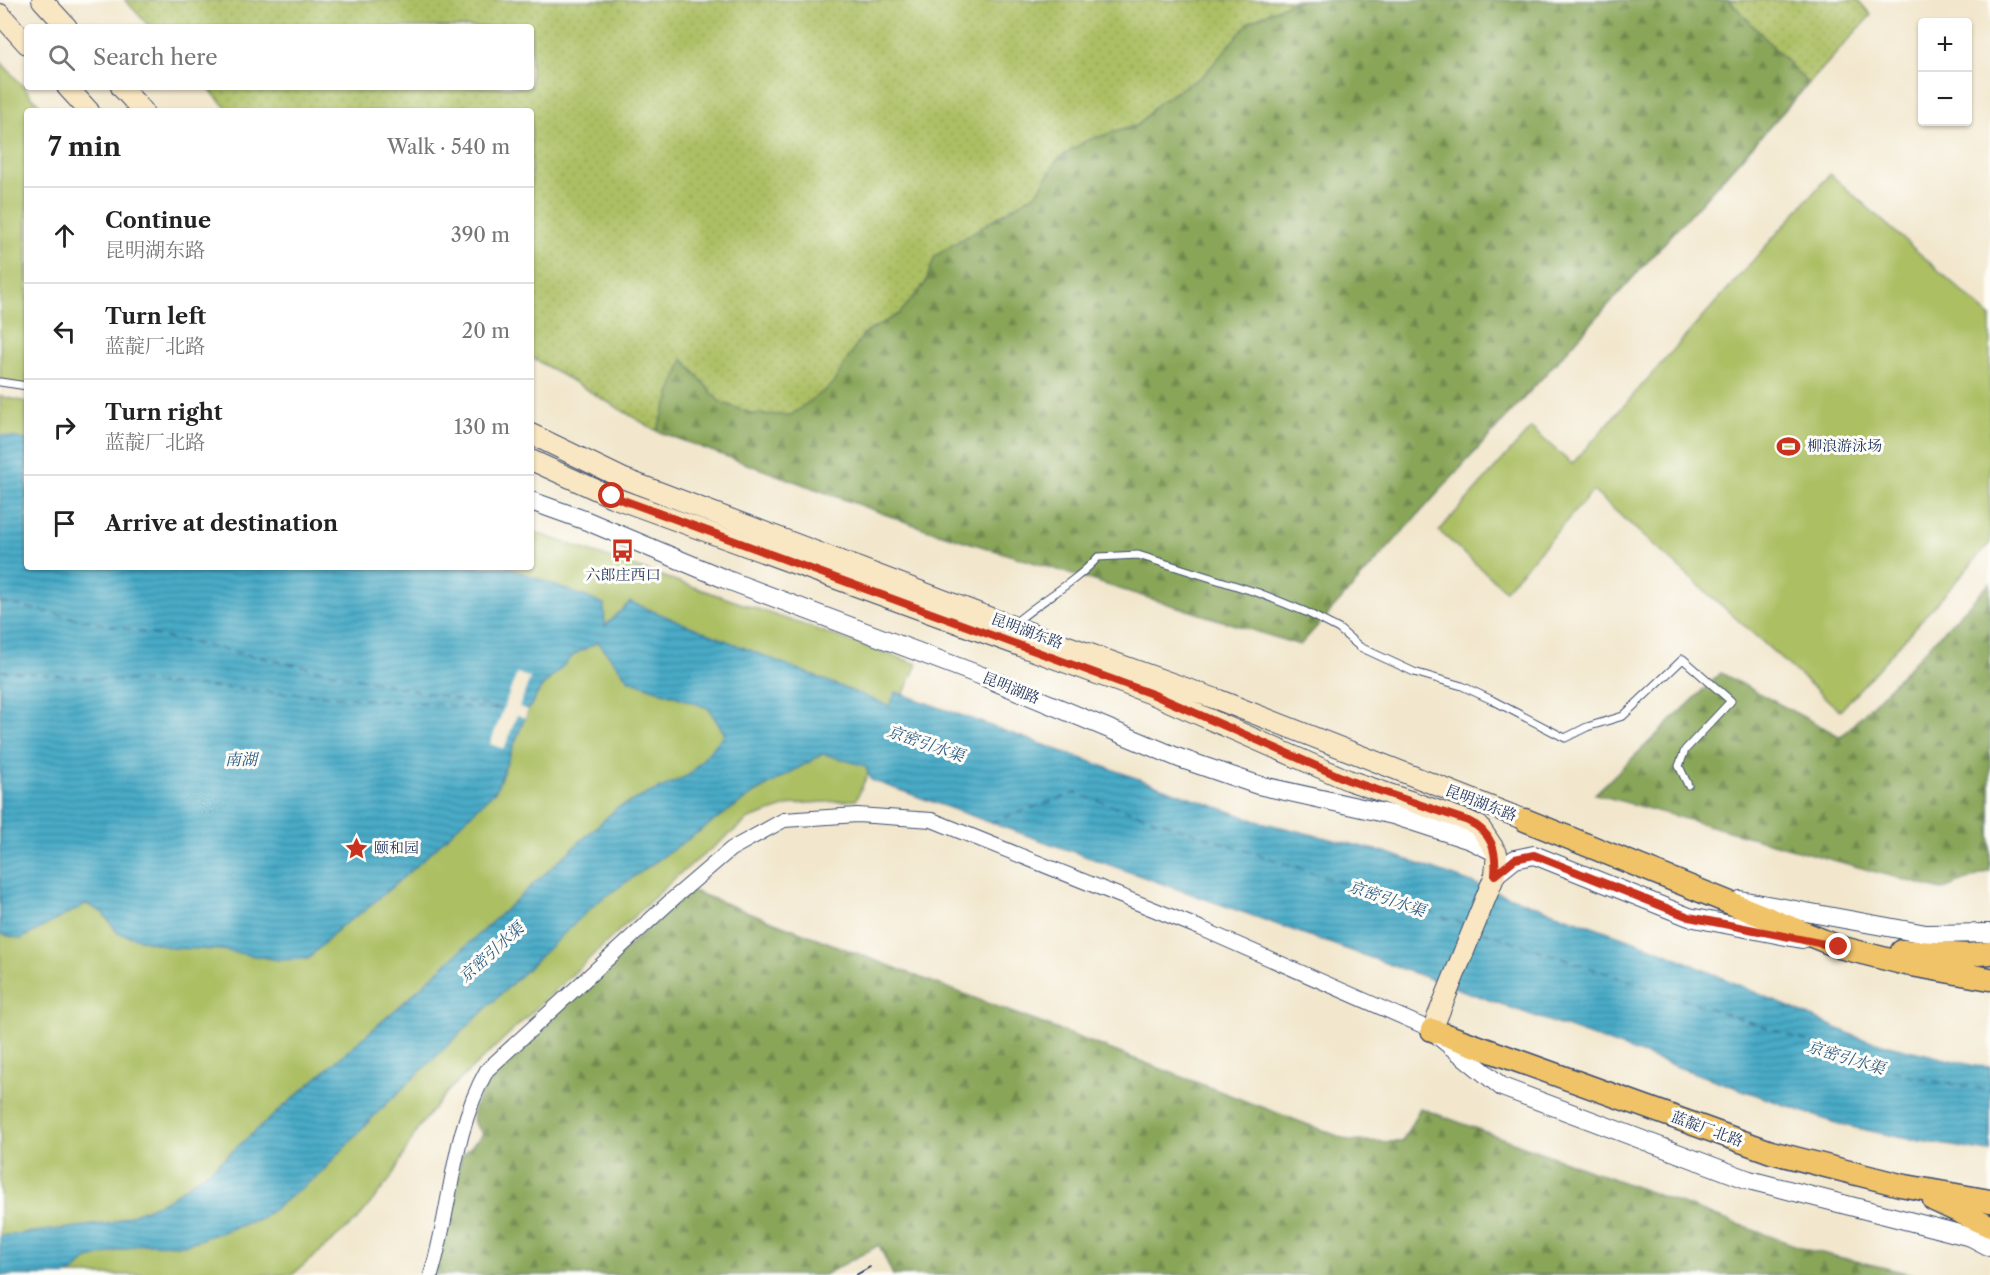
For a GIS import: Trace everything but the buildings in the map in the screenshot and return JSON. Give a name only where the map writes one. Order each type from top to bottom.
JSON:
[{"type":"highway","points":[[1525,820],[1839,947],[1906,964],[1990,979]]},
{"type":"highway","points":[[1839,947],[1967,956],[1990,953]]},
{"type":"highway","name":"蓝靛厂北路","points":[[1432,1030],[1771,1152],[1900,1185],[1990,1201]]},
{"type":"highway","points":[[1900,1185],[1990,1226]]},
{"type":"main road","points":[[42,0],[64,24]]},
{"type":"main road","points":[[0,14],[24,41]]},
{"type":"main road","points":[[70,90],[86,108]]},
{"type":"main road","points":[[124,90],[140,108]]},
{"type":"main road","name":"昆明湖东路","points":[[534,435],[622,478],[1012,626],[1219,700],[1525,820]]},
{"type":"main road","name":"昆明湖东路","points":[[534,461],[612,496],[1152,694],[1348,780],[1468,821],[1479,826],[1497,853]]},
{"type":"main road","points":[[1432,1030],[1495,875],[1497,853]]},
{"type":"street","name":"昆明湖路","points":[[534,502],[587,521],[736,583],[976,673],[1179,758],[1258,785],[1394,815],[1470,840],[1497,853]]},
{"type":"street","points":[[431,1275],[460,1133],[472,1096],[487,1070],[675,897],[731,849],[784,820],[856,815],[932,820],[1200,928],[1432,1030],[1502,1087],[1749,1180],[1971,1237],[1990,1247]]},
{"type":"street","points":[[1495,875],[1515,859],[1534,855],[1689,917],[1839,947]]},
{"type":"street","points":[[1702,893],[1926,934],[1990,933]]},
{"type":"lane","points":[[0,382],[24,386]]},
{"type":"lane","points":[[1012,626],[1038,603],[1090,567],[1098,557],[1138,555],[1160,565],[1259,593],[1306,612],[1339,629],[1360,647],[1414,672],[1462,686],[1565,738],[1587,727],[1623,716],[1683,659],[1731,701],[1686,750],[1678,766],[1688,785]]},
{"type":"green space","points":[[125,0],[1858,0],[1871,15],[1300,645],[923,528],[657,431],[534,359],[534,108],[226,108],[210,90],[534,90],[534,24],[147,24]]},
{"type":"green space","points":[[1304,0],[1729,0],[1808,84],[1300,645],[923,528],[657,431],[683,359],[720,402],[753,414],[791,415],[832,385],[863,334],[899,314],[925,284],[935,256],[1038,192],[1057,160],[1085,141],[1138,125],[1159,102],[1204,75],[1249,22],[1287,4]]},
{"type":"green space","points":[[0,61],[42,108],[24,108],[24,386],[0,382]]},
{"type":"green space","name":"柳浪游泳场","points":[[1830,174],[1990,316],[1990,543],[1840,711],[1593,491],[1505,590],[1439,531],[1531,428],[1572,464]]},
{"type":"green space","name":"颐和园","points":[[0,396],[24,401],[24,570],[534,570],[534,532],[917,664],[856,800],[793,804],[749,819],[676,877],[448,1091],[418,1128],[391,1178],[357,1220],[292,1275],[0,1275]]},
{"type":"green space","points":[[1990,583],[1990,871],[1941,890],[1595,794],[1721,673],[1841,737]]},
{"type":"green space","points":[[690,890],[1351,1141],[1402,1142],[1420,1108],[1808,1250],[1916,1275],[893,1275],[879,1245],[824,1275],[434,1275],[461,1157],[483,1134],[474,1123],[472,1113],[493,1069]]},
{"type":"water","points":[[0,435],[24,439],[24,570],[515,570],[604,604],[605,626],[630,602],[889,706],[896,692],[1256,821],[1388,853],[1659,950],[1859,1038],[1975,1066],[1990,1067],[1990,1152],[1908,1139],[1838,1124],[871,780],[865,766],[823,754],[756,792],[595,904],[373,1117],[320,1174],[262,1218],[184,1245],[142,1244],[86,1260],[74,1272],[65,1275],[0,1275],[0,1236],[112,1223],[167,1200],[215,1166],[403,1003],[617,808],[689,775],[725,734],[708,708],[629,680],[598,642],[575,654],[541,688],[528,710],[496,790],[422,861],[364,911],[340,927],[308,959],[278,960],[221,950],[172,948],[118,933],[102,912],[86,904],[21,939],[0,934]]},
{"type":"pier","points":[[517,673],[530,678],[519,707],[528,710],[525,718],[517,715],[504,749],[490,744]]},
{"type":"ferry route","points":[[0,602],[503,709]]},
{"type":"ferry route","points":[[0,671],[497,709]]},
{"type":"ferry route","points":[[991,822],[1076,793],[1464,924]]},
{"type":"ferry route","points":[[1482,931],[1915,1078],[1990,1090]]},
{"type":"tram line","points":[[856,1275],[870,1267]]},
{"type":"place","name":"柳浪游泳场","points":[[1789,446]]},
{"type":"place","name":"六郎庄西口","points":[[623,551]]},
{"type":"place","name":"颐和园","points":[[356,848]]},
{"type":"route","points":[[612,496],[1152,694],[1348,780],[1468,821],[1479,826],[1497,853],[1495,875],[1515,859],[1534,855],[1689,917],[1839,947]]},
{"type":"water label","name":"京密引水渠","points":[[926,743]]},
{"type":"water label","name":"南湖","points":[[241,759]]},
{"type":"water label","name":"京密引水渠","points":[[1387,898]]},
{"type":"water label","name":"京密引水渠","points":[[491,952]]},
{"type":"water label","name":"京密引水渠","points":[[1846,1057]]}]
